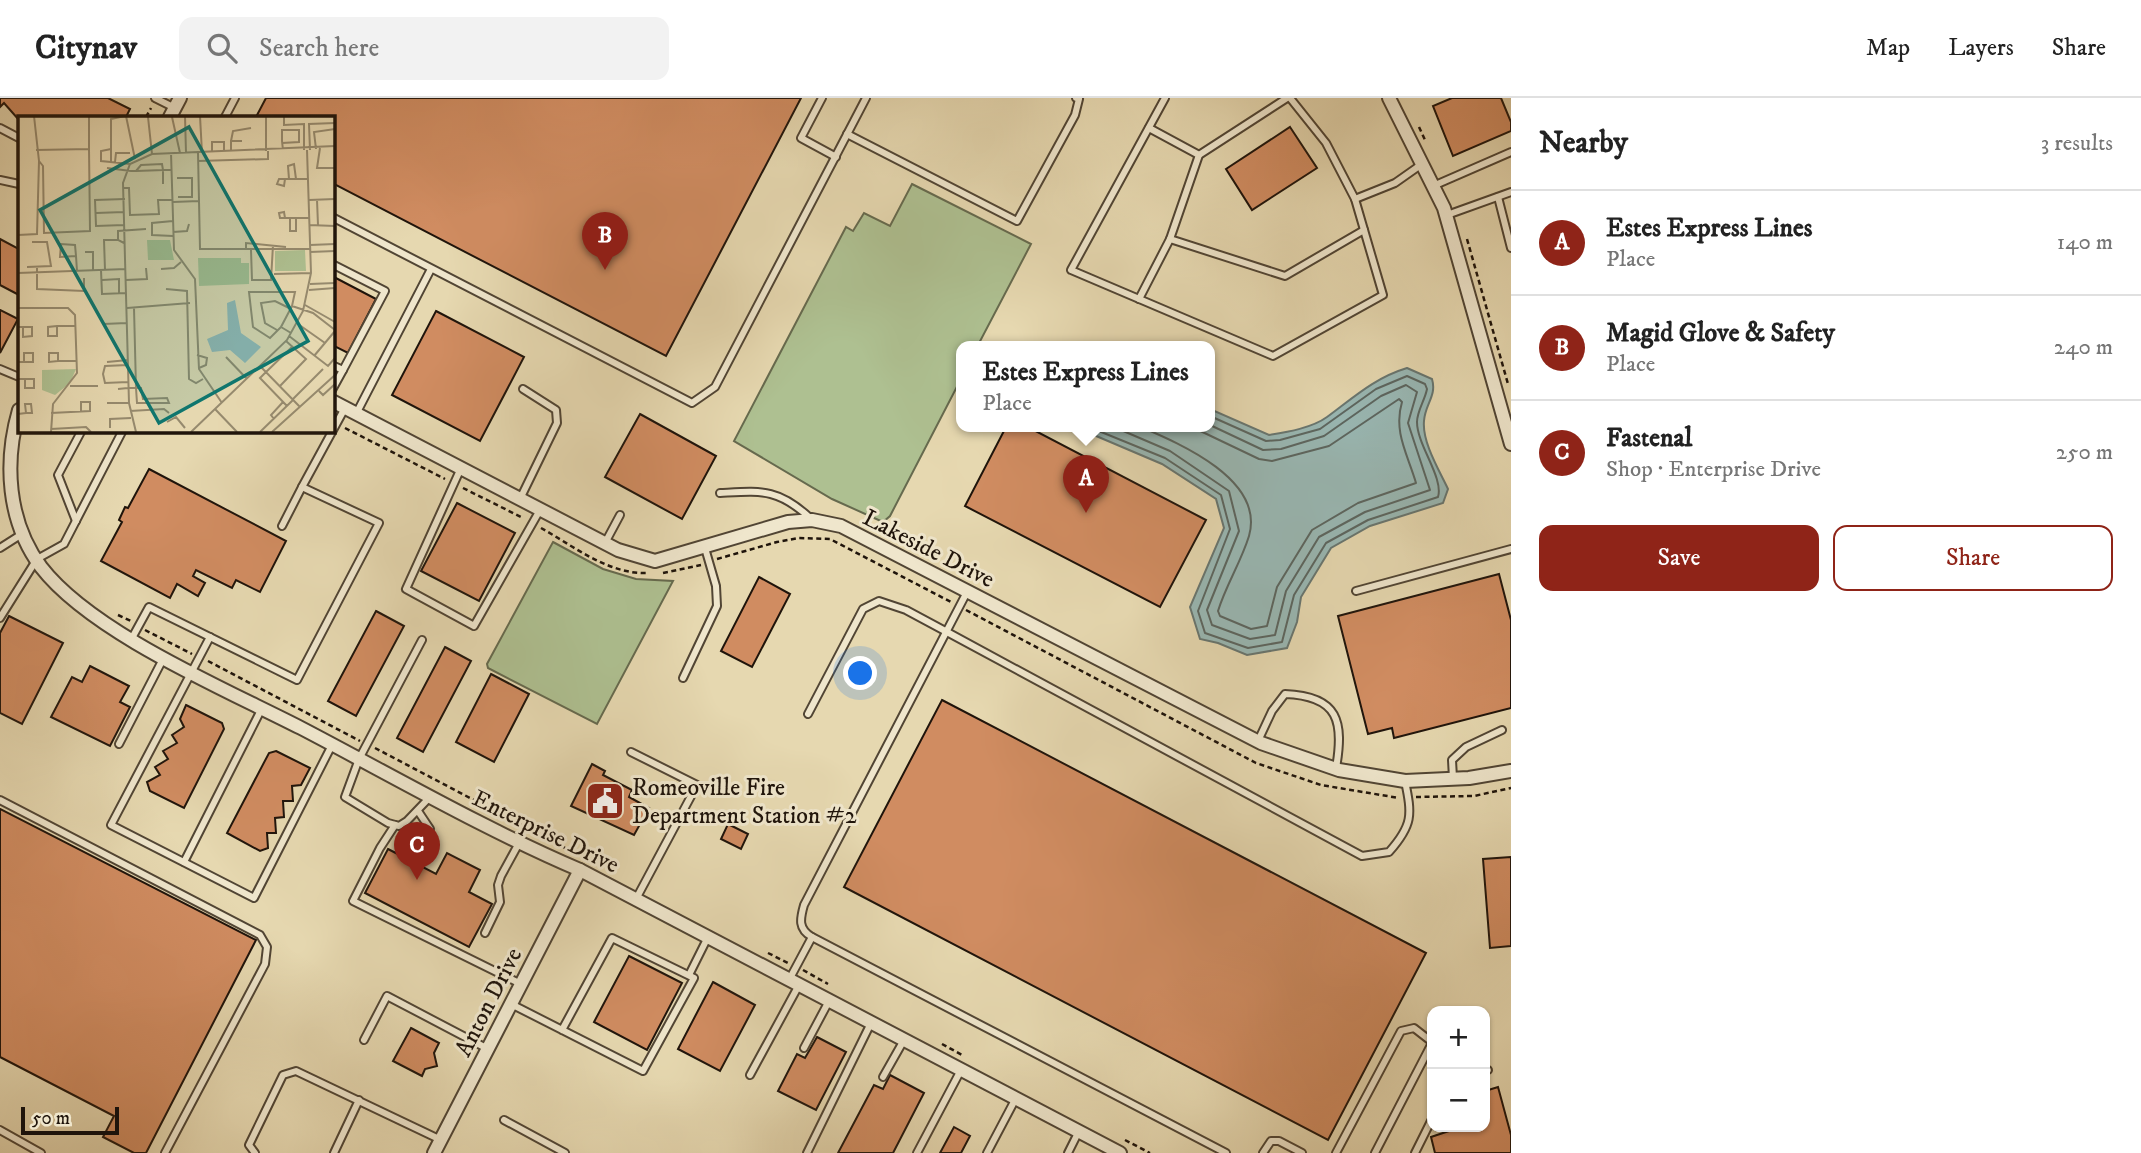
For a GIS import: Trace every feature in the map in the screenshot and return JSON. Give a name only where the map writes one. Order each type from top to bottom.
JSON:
[{"type":"street","points":[[1390,99],[1447,215],[1510,435]]},
{"type":"street","name":"Lakeside Drive","points":[[334,402],[605,543],[655,561],[788,522],[811,520],[841,526],[1258,741],[1336,769],[1405,781],[1511,771]]},
{"type":"street","name":"Enterprise Drive","points":[[18,414],[11,439],[5,490],[22,534],[37,559],[79,605],[191,672],[519,844],[580,870],[1016,1098],[1079,1131],[1100,1148],[1120,1153]]},
{"type":"street","name":"Anton Drive","points":[[434,1153],[580,870]]},
{"type":"lane","points":[[155,98],[175,108]]},
{"type":"lane","points":[[226,116],[235,98]]},
{"type":"lane","points":[[822,98],[801,138],[836,157]]},
{"type":"lane","points":[[334,219],[692,403],[715,387],[866,98]]},
{"type":"lane","points":[[848,134],[1017,221],[1074,115],[1079,99],[1076,98]]},
{"type":"lane","points":[[1139,299],[1170,239],[1199,155],[1288,98],[1326,143],[1355,199],[1383,295],[1273,356],[1139,299],[1071,270],[1165,98]]},
{"type":"lane","points":[[0,128],[18,137]]},
{"type":"lane","points":[[1149,128],[1199,155]]},
{"type":"lane","points":[[1433,186],[1511,152]]},
{"type":"lane","points":[[1355,199],[1395,183],[1422,164]]},
{"type":"lane","points":[[0,180],[18,184]]},
{"type":"lane","points":[[1447,215],[1511,192]]},
{"type":"lane","points":[[1498,197],[1511,248]]},
{"type":"lane","points":[[1170,239],[1285,276],[1364,230]]},
{"type":"lane","points":[[334,265],[385,291],[334,386]]},
{"type":"lane","points":[[282,526],[302,487],[351,411],[430,269]]},
{"type":"lane","points":[[334,366],[343,370]]},
{"type":"lane","points":[[0,369],[18,377]]},
{"type":"lane","points":[[520,499],[557,423],[556,410],[523,389]]},
{"type":"lane","points":[[76,521],[58,475],[81,432]]},
{"type":"lane","points":[[0,618],[37,559],[64,544],[122,432]]},
{"type":"lane","points":[[461,468],[406,589],[463,620],[474,625],[540,510]]},
{"type":"lane","points":[[132,638],[149,607],[297,680],[379,523],[302,487]]},
{"type":"lane","points":[[720,493],[768,491],[797,506],[811,520]]},
{"type":"lane","points":[[605,543],[620,515]]},
{"type":"lane","points":[[0,548],[22,534]]},
{"type":"lane","points":[[683,678],[717,606],[716,586],[705,548]]},
{"type":"lane","points":[[1356,591],[1511,549]]},
{"type":"lane","points":[[967,592],[804,905],[800,921],[805,933],[1226,1153]]},
{"type":"lane","points":[[808,714],[863,609],[879,601],[906,610],[1362,856],[1389,852],[1406,832],[1411,810],[1405,781]]},
{"type":"lane","points":[[210,637],[111,825],[254,898],[332,745]]},
{"type":"lane","points":[[422,640],[359,759],[345,797],[391,824],[407,821],[430,797]]},
{"type":"lane","points":[[119,744],[164,656]]},
{"type":"lane","points":[[1258,741],[1272,710],[1285,694],[1301,694],[1330,708],[1340,724],[1336,769]]},
{"type":"lane","points":[[184,862],[262,708]]},
{"type":"lane","points":[[1453,778],[1452,760],[1466,747],[1502,730]]},
{"type":"lane","points":[[631,752],[697,785],[636,900]]},
{"type":"lane","points":[[0,800],[260,935],[267,947],[265,964],[165,1153]]},
{"type":"lane","points":[[418,811],[430,829],[423,855]]},
{"type":"lane","points":[[391,824],[353,901],[521,984]]},
{"type":"lane","points":[[485,933],[500,902],[498,885],[501,876],[519,844]]},
{"type":"lane","points":[[689,975],[708,937]]},
{"type":"lane","points":[[750,1075],[794,982],[796,967],[812,937]]},
{"type":"lane","points":[[510,1004],[643,1071],[694,978],[612,938],[562,1030]]},
{"type":"lane","points":[[364,1040],[387,996],[488,1049]]},
{"type":"lane","points":[[804,1048],[830,1001]]},
{"type":"lane","points":[[807,1153],[871,1023]]},
{"type":"lane","points":[[1336,1153],[1401,1031],[1413,1028],[1427,1038]]},
{"type":"lane","points":[[883,1077],[904,1040]]},
{"type":"lane","points":[[1375,1153],[1427,1052]]},
{"type":"lane","points":[[917,1153],[961,1070]]},
{"type":"lane","points":[[255,1153],[249,1144],[283,1075],[296,1071],[441,1140]]},
{"type":"lane","points":[[987,1153],[1016,1098]]},
{"type":"lane","points":[[334,1153],[359,1100]]},
{"type":"lane","points":[[504,1119],[565,1153]]},
{"type":"lane","points":[[1415,1153],[1427,1129]]},
{"type":"lane","points":[[0,1130],[41,1153]]},
{"type":"lane","points":[[1068,1153],[1079,1131]]},
{"type":"lane","points":[[1263,1153],[1271,1141],[1279,1141],[1302,1153]]},
{"type":"path","points":[[113,612],[572,851]]},
{"type":"path","points":[[767,952],[837,989]]},
{"type":"path","points":[[934,1042],[965,1056]]},
{"type":"path","points":[[1122,1138],[1150,1153]]},
{"type":"green space","points":[[912,184],[1031,244],[980,341],[956,341],[956,389],[890,516],[883,522],[832,499],[734,441],[846,227],[853,231],[864,213],[890,226]]},
{"type":"green space","points":[[553,542],[603,569],[636,579],[673,581],[597,724],[488,668],[487,664]]},
{"type":"water","points":[[1407,368],[1432,379],[1433,390],[1425,415],[1424,429],[1432,456],[1448,489],[1443,503],[1370,526],[1331,548],[1301,597],[1297,622],[1287,648],[1247,655],[1200,639],[1190,607],[1224,528],[1216,499],[1162,464],[1087,432],[1215,432],[1215,411],[1269,435],[1276,434],[1321,421],[1374,383]]},
{"type":"building","points":[[0,98],[108,98],[130,109],[126,116],[18,116],[18,119],[4,103],[0,107]]},
{"type":"building","points":[[266,98],[801,98],[666,356],[334,184],[334,116],[257,116]]},
{"type":"building","points":[[1452,98],[1501,98],[1511,122],[1511,131],[1453,156],[1433,106]]},
{"type":"building","points":[[1290,127],[1317,168],[1252,210],[1226,169]]},
{"type":"building","points":[[0,239],[18,248],[18,294],[0,285]]},
{"type":"building","points":[[334,277],[376,299],[348,353],[334,346]]},
{"type":"building","points":[[0,310],[18,319],[0,353]]},
{"type":"building","points":[[436,311],[524,357],[480,441],[392,395]]},
{"type":"building","points":[[640,414],[716,456],[682,519],[605,477]]},
{"type":"building","points":[[1003,432],[1038,432],[1206,520],[1160,607],[965,506]]},
{"type":"building","points":[[149,469],[286,541],[260,592],[236,580],[232,588],[196,570],[193,576],[205,583],[198,596],[177,584],[170,598],[101,561],[122,522],[119,520],[125,507],[128,508]]},
{"type":"building","points":[[457,503],[515,533],[479,601],[421,571]]},
{"type":"building","points":[[1499,574],[1511,620],[1511,708],[1394,738],[1392,728],[1368,734],[1338,616]]},
{"type":"building","points":[[759,577],[790,594],[752,667],[721,651]]},
{"type":"building","points":[[376,611],[404,626],[356,716],[328,701]]},
{"type":"building","points":[[9,616],[63,643],[22,724],[0,713],[0,633]]},
{"type":"building","points":[[445,647],[471,661],[423,752],[397,738]]},
{"type":"building","points":[[90,666],[129,686],[120,702],[130,707],[110,746],[51,717],[72,677],[82,682]]},
{"type":"building","points":[[491,674],[529,694],[494,762],[456,742]]},
{"type":"building","points":[[942,700],[1426,953],[1328,1140],[844,887]]},
{"type":"building","points":[[186,705],[222,723],[224,729],[184,808],[150,791],[147,782],[160,775],[155,767],[168,759],[163,751],[177,743],[172,735],[184,727],[180,719]]},
{"type":"building","points":[[276,751],[310,768],[301,785],[292,786],[293,801],[283,801],[284,817],[275,818],[276,833],[267,833],[268,848],[260,851],[227,833],[269,753]]},
{"type":"building","name":"Romeoville Fire Department Station #2","points":[[592,764],[605,771],[603,775],[632,790],[629,797],[649,808],[634,835],[571,806]]},
{"type":"building","points":[[0,809],[256,940],[146,1153],[134,1153],[103,1137],[114,1116],[0,1057]]},
{"type":"building","points":[[728,824],[748,834],[741,849],[721,839]]},
{"type":"building","points":[[388,849],[436,874],[447,853],[480,870],[469,892],[492,904],[469,947],[365,893]]},
{"type":"building","points":[[1511,857],[1511,946],[1490,948],[1483,859]]},
{"type":"building","points":[[629,956],[682,983],[647,1050],[594,1022]]},
{"type":"building","points":[[713,982],[755,1005],[720,1071],[678,1049]]},
{"type":"building","points":[[411,1028],[439,1043],[434,1053],[437,1066],[425,1069],[422,1076],[393,1061]]},
{"type":"building","points":[[817,1037],[846,1052],[816,1110],[778,1091],[797,1054],[805,1058]]},
{"type":"building","points":[[890,1075],[924,1093],[893,1153],[838,1153],[874,1085],[883,1089]]},
{"type":"building","points":[[1498,1087],[1511,1135],[1511,1153],[1435,1153],[1431,1137],[1446,1132],[1490,1132],[1490,1089]]},
{"type":"building","points":[[954,1127],[970,1136],[961,1153],[940,1153]]},
{"type":"place","name":"Magid Glove & Safety","points":[[605,270]]},
{"type":"place","name":"Estes Express Lines","points":[[1086,513]]},
{"type":"place","name":"Romeoville Fire Department Station #2","points":[[605,801]]},
{"type":"place","name":"Fastenal","points":[[417,880]]}]
